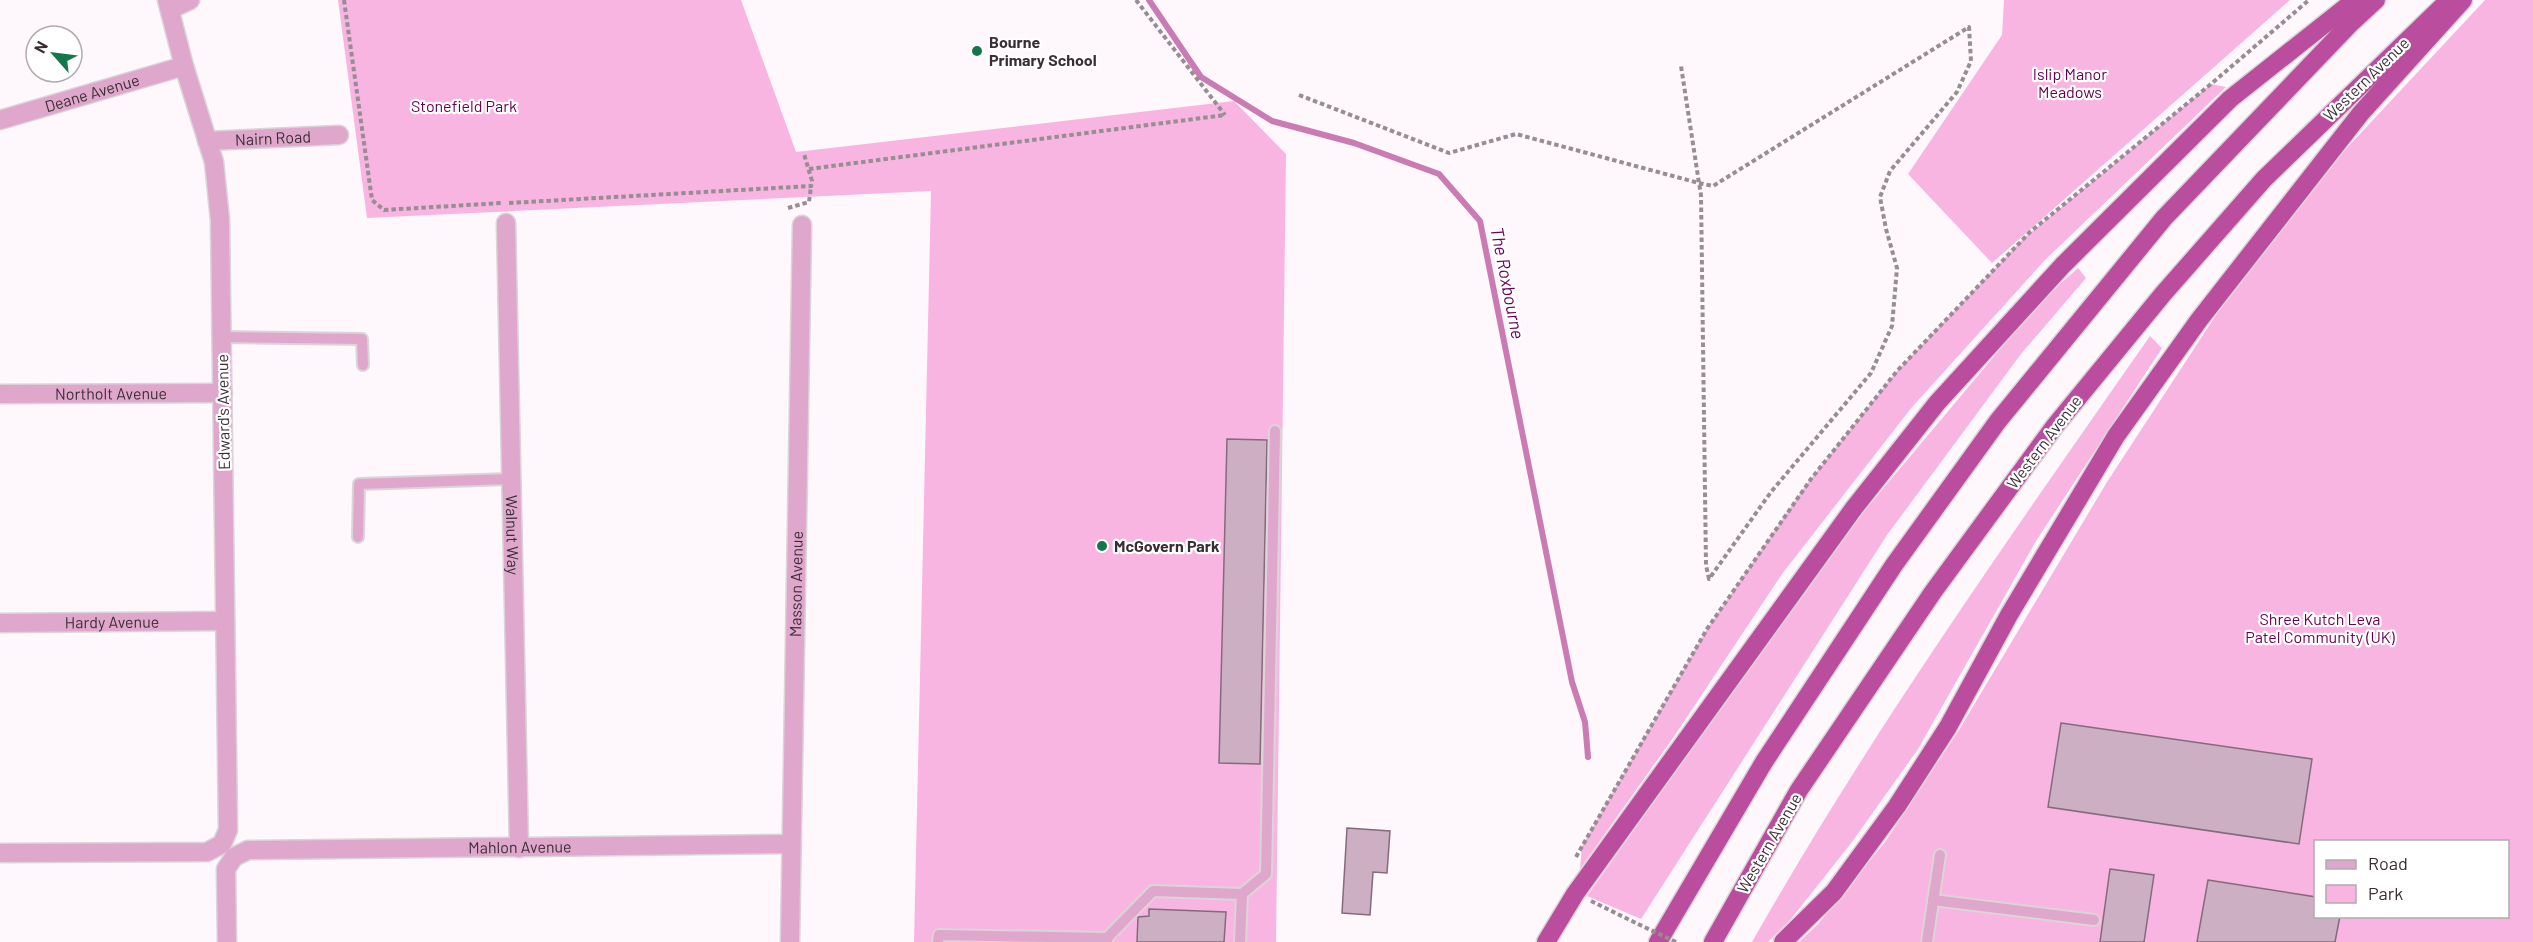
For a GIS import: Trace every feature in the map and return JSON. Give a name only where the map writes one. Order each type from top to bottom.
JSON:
[{"type":"highway","points":[[1546,942],[1575,894],[1854,508],[1937,404],[2063,265],[2230,99],[2355,0]]},
{"type":"highway","points":[[1658,942],[1770,752],[1894,565],[1998,422],[2164,218],[2341,33],[2376,0]]},
{"type":"highway","name":"Western Avenue","points":[[1713,942],[1799,790],[1933,592],[2054,427],[2163,294],[2264,179],[2449,0]]},
{"type":"highway","points":[[1783,942],[1834,892],[1897,806],[1948,727],[2010,615],[2116,436],[2171,359],[2361,113],[2463,0]]},
{"type":"street","points":[[169,4],[190,0]]},
{"type":"street","name":"Edward's Avenue","points":[[169,4],[184,66],[214,162],[220,220],[225,621],[233,845],[226,869],[227,942]]},
{"type":"street","name":"Deane Avenue","points":[[0,120],[184,66]]},
{"type":"street","name":"Nairn Road","points":[[207,141],[339,135]]},
{"type":"street","name":"Walnut Way","points":[[506,223],[519,848]]},
{"type":"street","name":"Masson Avenue","points":[[790,942],[802,225]]},
{"type":"street","name":"Northolt Avenue","points":[[0,394],[223,393]]},
{"type":"street","name":"Hardy Avenue","points":[[0,623],[225,621]]},
{"type":"street","name":"Mahlon Avenue","points":[[0,854],[207,852],[233,845],[519,848],[791,844]]},
{"type":"lane","points":[[222,337],[362,339],[363,365]]},
{"type":"lane","points":[[938,942],[939,935],[1107,940],[1153,891],[1242,894],[1266,874],[1275,431]]},
{"type":"lane","points":[[358,537],[358,484],[511,479]]},
{"type":"lane","points":[[1927,942],[1940,855]]},
{"type":"lane","points":[[1240,942],[1242,894]]},
{"type":"lane","points":[[1933,900],[2094,920]]},
{"type":"path","points":[[345,0],[372,200],[384,210],[811,186]]},
{"type":"path","points":[[809,169],[1225,115],[1136,0]]},
{"type":"path","points":[[1572,865],[1707,629],[1811,479],[1897,371],[2030,232],[2211,84],[2309,0]]},
{"type":"path","points":[[1299,96],[1449,153],[1516,134],[1699,183],[1713,186],[1969,27],[1971,61],[1957,92],[1890,171],[1880,197],[1897,268],[1892,326],[1871,373],[1771,492],[1709,579],[1706,565],[1699,183],[1682,66]]},
{"type":"path","points":[[788,208],[809,202],[812,181],[804,154]]},
{"type":"path","points":[[1584,898],[1676,942]]},
{"type":"green space","name":"McGovern Park","points":[[338,0],[741,0],[796,152],[1234,101],[1286,154],[1276,942],[914,942],[931,191],[367,218]]},
{"type":"green space","name":"Islip Manor Meadows","points":[[2004,0],[2290,0],[1992,263],[1908,174],[2002,35]]},
{"type":"green space","name":"Shree Kutch Leva Patel Community (UK)","points":[[2485,0],[2533,0],[2533,942],[1799,942],[1818,924],[1885,842],[1959,730],[2107,482],[2218,312],[2345,150]]},
{"type":"green space","points":[[2211,84],[2226,87],[2045,260],[1912,407],[1782,574],[1675,735],[1580,869],[1582,846],[1707,629],[1806,485],[1897,371],[2024,238]]},
{"type":"green space","points":[[2078,268],[2086,278],[2021,354],[1887,535],[1641,919],[1587,896],[1845,534],[2038,304]]},
{"type":"green space","points":[[2150,336],[2162,348],[2036,541],[1918,749],[1852,842],[1791,919],[1768,942],[1752,942],[1894,710],[1995,559]]},
{"type":"building","points":[[1227,439],[1267,440],[1260,764],[1219,763]]},
{"type":"building","points":[[2061,723],[2312,759],[2299,844],[2048,807]]},
{"type":"building","points":[[1347,828],[1390,831],[1387,873],[1373,872],[1370,915],[1342,913]]},
{"type":"building","points":[[2110,869],[2154,875],[2144,942],[2100,942]]},
{"type":"building","points":[[2208,880],[2314,897],[2314,918],[2340,918],[2335,942],[2197,942]]},
{"type":"building","points":[[1149,909],[1226,912],[1224,942],[1137,942],[1138,917],[1149,916]]},
{"type":"waterway","name":"The Roxbourne","points":[[1149,0],[1201,77],[1272,121],[1354,143],[1439,174],[1480,221],[1572,682],[1585,722],[1588,757]]},
{"type":"place","name":"Bourne Primary School","points":[[977,51]]},
{"type":"place","name":"McGovern Park","points":[[1102,546]]},
{"type":"park label","name":"Stonefield Park","points":[[464,106]]}]
